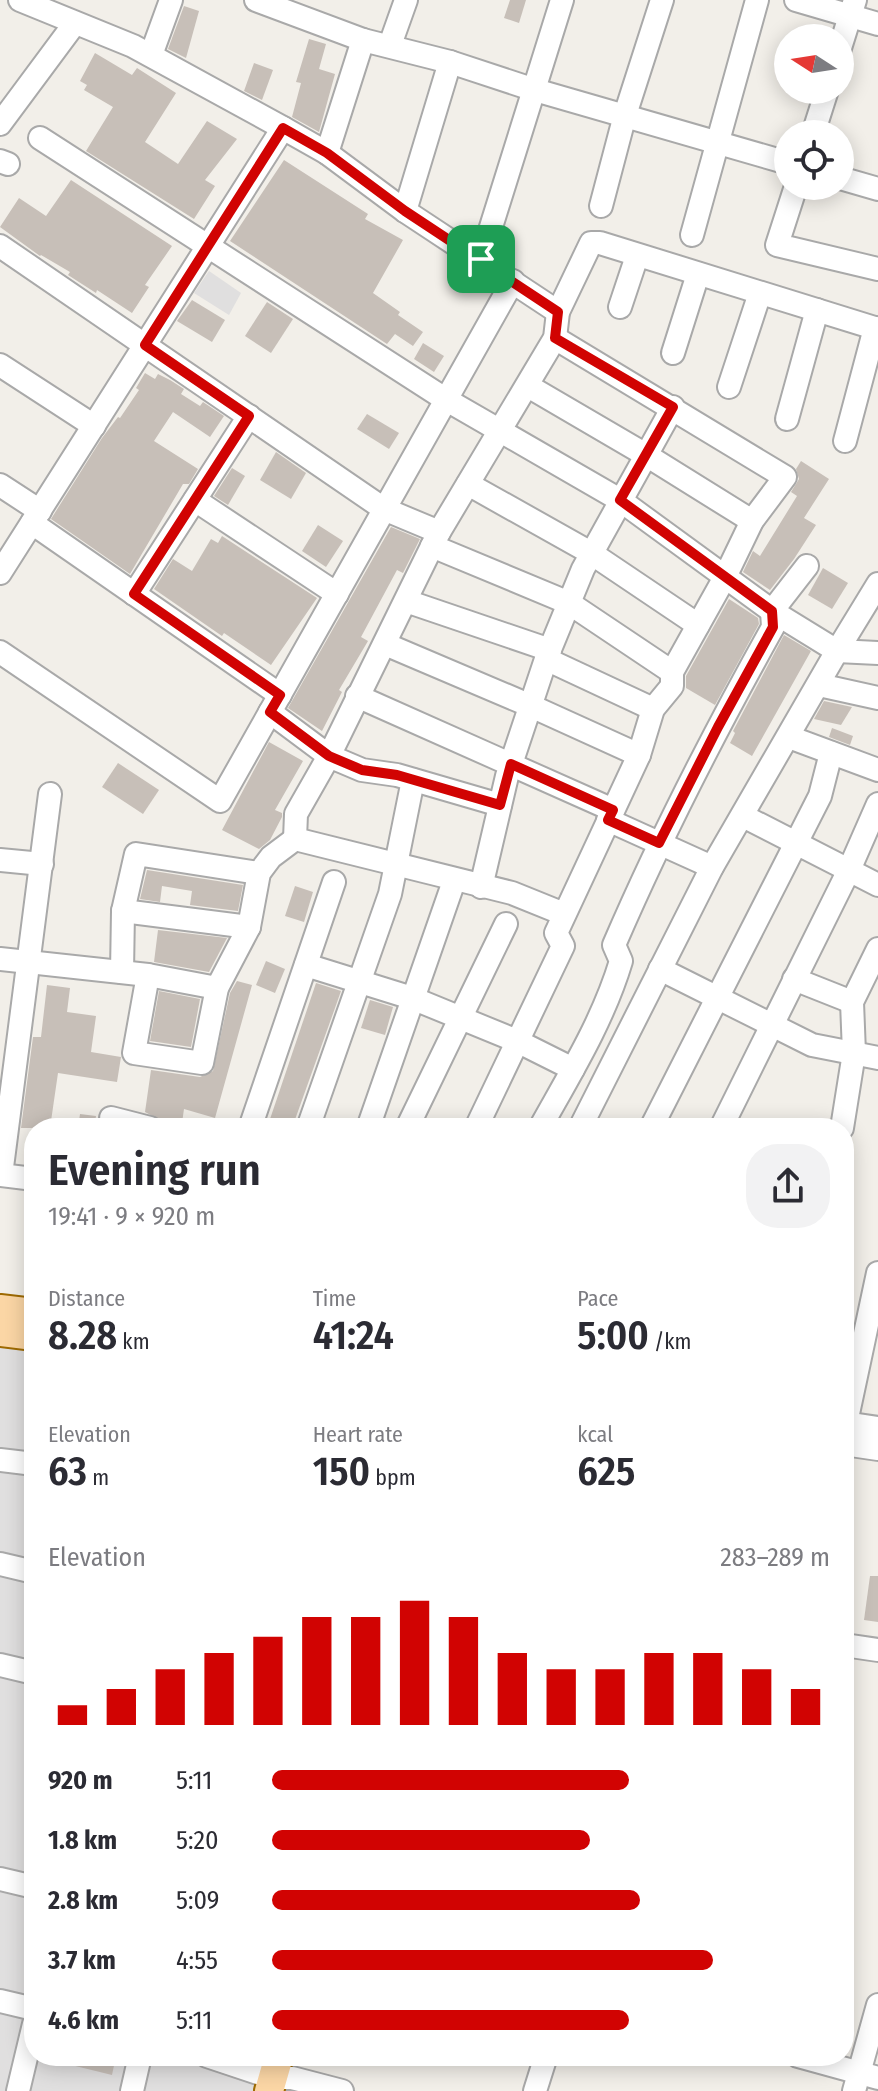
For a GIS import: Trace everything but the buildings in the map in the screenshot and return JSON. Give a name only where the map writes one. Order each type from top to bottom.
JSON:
[{"type":"main road","points":[[0,1309],[24,1312]]},
{"type":"main road","points":[[0,1332],[24,1335]]},
{"type":"street","points":[[20,0],[151,55],[327,153],[405,211],[558,312]]},
{"type":"street","points":[[151,55],[171,0]]},
{"type":"street","points":[[256,0],[363,40],[450,62],[535,90],[774,159]]},
{"type":"street","points":[[390,45],[406,0]]},
{"type":"street","points":[[481,259],[562,0]]},
{"type":"street","points":[[601,206],[625,115],[662,0]]},
{"type":"street","points":[[692,235],[757,0]]},
{"type":"street","points":[[796,0],[852,8],[878,24]]},
{"type":"street","points":[[0,124],[75,23]]},
{"type":"street","points":[[327,153],[363,40]]},
{"type":"street","points":[[405,211],[450,62]]},
{"type":"street","points":[[0,573],[283,128]]},
{"type":"street","points":[[40,138],[445,399],[620,500],[772,611],[837,651],[878,653]]},
{"type":"street","points":[[854,182],[878,189]]},
{"type":"street","points":[[791,200],[777,245],[878,269]]},
{"type":"street","points":[[295,839],[296,814],[329,756],[436,539],[555,338],[558,312],[591,243],[600,243],[877,328],[845,441]]},
{"type":"street","points":[[0,246],[384,509],[436,539],[569,603],[672,672]]},
{"type":"street","points":[[620,307],[637,256]]},
{"type":"street","points":[[673,353],[698,274]]},
{"type":"street","points":[[0,652],[220,801],[513,281]]},
{"type":"street","points":[[729,387],[760,293]]},
{"type":"street","points":[[787,419],[817,310]]},
{"type":"street","points":[[481,1118],[563,946],[556,933],[639,755],[653,709],[672,686],[672,672],[752,521],[785,477],[555,338]]},
{"type":"street","points":[[0,365],[94,426]]},
{"type":"street","points":[[528,386],[752,521]]},
{"type":"street","points":[[481,887],[511,764],[548,655],[591,553],[673,407]]},
{"type":"street","points":[[134,594],[249,416]]},
{"type":"street","points":[[468,484],[591,553],[698,625]]},
{"type":"street","points":[[0,485],[36,517],[275,704],[329,756],[362,770],[413,780],[500,805]]},
{"type":"street","points":[[195,500],[337,594]]},
{"type":"street","points":[[546,1118],[613,988],[621,961],[614,945],[659,843],[773,627],[772,611],[807,566]]},
{"type":"street","points":[[585,1118],[712,867],[878,585]]},
{"type":"street","points":[[406,601],[548,655],[653,709]]},
{"type":"street","points":[[385,644],[639,755]]},
{"type":"street","points":[[819,685],[878,698]]},
{"type":"street","points":[[357,696],[511,764],[659,843],[712,867]]},
{"type":"street","points":[[789,737],[878,770]]},
{"type":"street","points":[[656,1118],[820,796],[831,753]]},
{"type":"street","points":[[311,1118],[390,894],[413,780]]},
{"type":"street","points":[[24,1178],[1,1175],[8,1067],[29,962],[50,794]]},
{"type":"street","points":[[726,1118],[849,870],[878,804]]},
{"type":"street","points":[[743,816],[878,885]]},
{"type":"street","points":[[295,839],[512,893],[564,914]]},
{"type":"street","points":[[148,975],[134,1053],[202,1063],[217,988],[249,927],[259,873],[271,857],[295,839]]},
{"type":"street","points":[[122,972],[123,911],[136,854],[259,873]]},
{"type":"street","points":[[0,860],[42,864]]},
{"type":"street","points":[[371,1118],[454,881]]},
{"type":"street","points":[[253,1118],[334,882]]},
{"type":"street","points":[[123,911],[249,927]]},
{"type":"street","points":[[412,1118],[506,924]]},
{"type":"street","points":[[844,1118],[854,1053],[852,1002],[878,949]]},
{"type":"street","points":[[0,959],[148,975],[217,988]]},
{"type":"street","points":[[306,965],[412,998],[517,1041],[573,1069]]},
{"type":"street","points":[[660,969],[812,1045],[878,1058]]},
{"type":"street","points":[[794,979],[852,1002]]},
{"type":"street","points":[[854,1387],[878,1273]]},
{"type":"street","points":[[854,1429],[878,1428]]},
{"type":"street","points":[[854,1435],[878,1449]]},
{"type":"street","points":[[0,1460],[24,1463]]},
{"type":"street","points":[[0,1564],[24,1570]]},
{"type":"street","points":[[854,1646],[878,1650]]},
{"type":"street","points":[[0,1665],[24,1671]]},
{"type":"street","points":[[0,1879],[24,1885]]},
{"type":"street","points":[[0,2001],[24,2007]]},
{"type":"street","points":[[824,2066],[864,2081],[878,2005]]},
{"type":"street","points":[[18,2091],[24,2066]]},
{"type":"street","points":[[132,2091],[138,2066]]},
{"type":"street","points":[[244,2066],[342,2091]]},
{"type":"street","points":[[535,2091],[543,2066]]},
{"type":"shaded area","points":[[209,271],[241,293],[229,315],[194,293]]},
{"type":"shaded area","points":[[0,1347],[24,1350],[24,2066],[260,2066],[254,2091],[0,2091]]},
{"type":"route","points":[[283,128],[327,153],[405,211],[481,259],[558,312],[555,338],[673,407],[620,500],[772,611],[773,627],[659,843],[608,820],[613,810],[511,764],[500,805],[397,775],[362,770],[329,756],[270,712],[280,695],[134,594],[249,416],[145,345],[283,128]]}]
